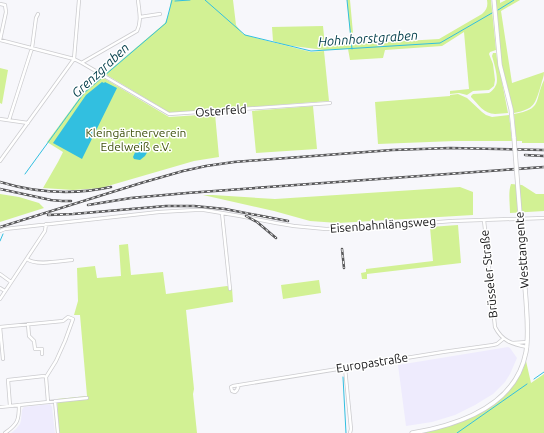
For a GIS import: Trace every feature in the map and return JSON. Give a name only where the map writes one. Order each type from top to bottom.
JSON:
[{"type":"main road","name":"Westtangente","points":[[412,433],[432,430],[458,422],[492,404],[506,391],[516,378],[523,363],[527,347],[521,227],[514,138],[511,109],[500,58],[494,0]]},
{"type":"street","points":[[0,161],[74,59],[79,0]]},
{"type":"street","points":[[82,63],[137,31],[140,26],[138,0]]},
{"type":"street","points":[[0,4],[6,5],[6,16],[0,40]]},
{"type":"street","points":[[9,120],[32,48],[36,18],[38,14]]},
{"type":"street","points":[[140,17],[160,14]]},
{"type":"street","name":"Osterfeld","points":[[0,40],[74,59],[169,114],[330,103]]},
{"type":"street","points":[[0,119],[28,123]]},
{"type":"street","name":"Eisenbahnlängsweg","points":[[0,231],[46,224],[177,210],[204,210],[276,223],[326,229],[420,223],[544,218]]},
{"type":"street","points":[[222,213],[230,288]]},
{"type":"street","name":"Brüsseler Straße","points":[[484,220],[494,322],[503,339]]},
{"type":"street","points":[[0,299],[45,231],[46,224]]},
{"type":"street","points":[[27,259],[29,262],[37,263],[72,260]]},
{"type":"street","points":[[0,274],[11,282]]},
{"type":"street","points":[[0,288],[5,291]]},
{"type":"street","points":[[3,359],[0,328],[62,321],[68,317],[73,319],[56,361],[46,377],[48,402]]},
{"type":"street","points":[[28,324],[29,336],[34,341],[35,349],[42,349],[42,354]]},
{"type":"street","points":[[503,339],[527,347]]},
{"type":"street","name":"Europastraße","points":[[239,385],[493,345],[497,344],[503,339]]},
{"type":"street","points":[[512,343],[527,342]]},
{"type":"street","points":[[345,368],[351,433]]},
{"type":"street","points":[[10,406],[8,380],[46,377]]},
{"type":"street","points":[[0,407],[87,398]]},
{"type":"street","points":[[55,401],[58,433]]},
{"type":"street","points":[[5,433],[15,425],[17,421],[19,416],[19,405]]},
{"type":"shaded area","points":[[508,347],[517,358],[505,382],[493,394],[455,415],[432,422],[406,426],[398,365]]},
{"type":"shaded area","points":[[50,404],[52,407],[55,433],[11,433],[20,424],[22,410],[24,407]]},
{"type":"green space","points":[[171,0],[233,0],[236,25],[243,34],[311,52],[324,51],[329,101],[170,113],[105,74],[165,23],[169,13]]},
{"type":"green space","points":[[347,0],[350,0],[354,44],[439,39],[482,14],[487,7],[487,0],[491,0],[496,50],[490,52],[489,54],[493,64],[495,80],[494,86],[489,90],[473,91],[467,95],[459,93],[450,94],[450,91],[469,89],[464,32],[442,46],[385,50],[383,58],[350,60],[348,49],[324,50],[285,45],[273,41],[272,27],[323,26],[325,46],[351,44]]},
{"type":"green space","points":[[495,0],[500,0],[500,3],[506,0],[520,0],[501,11],[512,83],[544,72],[537,97],[533,105],[526,110],[514,113],[501,62]]},
{"type":"green space","points":[[493,53],[496,53],[497,59],[497,54],[498,56],[509,108],[501,77],[508,113],[491,114],[482,108],[471,97],[473,94],[489,93],[496,85],[497,75],[492,56]]},
{"type":"green space","points":[[0,68],[8,70],[2,104],[0,103]]},
{"type":"green space","name":"Kleingärtnerverein Edelweiß e.V.","points":[[102,77],[169,117],[215,114],[219,157],[194,161],[101,188],[73,190],[43,188],[63,152],[47,142],[83,93]]},
{"type":"green space","points":[[544,80],[544,143],[522,143],[522,141],[516,141],[514,114],[530,110],[534,107]]},
{"type":"green space","points":[[458,94],[467,98],[486,115],[492,117],[509,115],[512,141],[455,141],[378,144],[375,102],[450,96]]},
{"type":"green space","points":[[313,106],[317,149],[256,153],[252,111]]},
{"type":"green space","points":[[511,184],[522,185],[536,194],[544,194],[544,211],[510,213],[509,194]]},
{"type":"green space","points":[[460,187],[473,192],[473,215],[338,223],[310,221],[274,211],[203,195],[275,199]]},
{"type":"green space","points":[[0,194],[19,197],[39,203],[44,208],[0,222]]},
{"type":"green space","points":[[458,225],[461,263],[367,274],[367,279],[362,279],[361,273],[366,272],[366,269],[433,261],[430,227]]},
{"type":"green space","points":[[128,244],[131,275],[163,272],[166,294],[227,286],[232,288],[233,302],[186,310],[197,433],[59,433],[57,399],[87,396],[80,315],[74,315],[78,301],[77,268],[95,266],[97,278],[121,276],[119,245]]},
{"type":"green space","points":[[319,280],[321,293],[283,299],[281,285]]},
{"type":"green space","points":[[526,361],[531,383],[544,374],[544,433],[419,433],[458,423],[501,399],[516,382]]},
{"type":"water","points":[[102,82],[117,88],[82,159],[53,143],[86,95]]},
{"type":"water","points":[[140,142],[146,144],[149,149],[145,156],[140,160],[134,159],[133,157]]},
{"type":"waterway","name":"Grenzgraben","points":[[25,174],[84,93],[166,23],[172,0]]},
{"type":"waterway","name":"Hohnhorstgraben","points":[[175,1],[190,0]]},
{"type":"waterway","name":"Hohnhorstgraben","points":[[205,0],[245,35],[311,51],[440,43],[492,13]]},
{"type":"waterway","points":[[347,0],[352,49]]},
{"type":"waterway","name":"Hohnhorstgraben","points":[[498,10],[514,0]]},
{"type":"waterway","name":"Grenzgraben","points":[[0,241],[3,234]]},
{"type":"waterway","points":[[534,379],[544,372]]},
{"type":"waterway","points":[[343,377],[346,433]]},
{"type":"waterway","points":[[457,433],[527,384]]},
{"type":"railway","points":[[0,227],[183,171],[234,162],[392,150],[450,148],[544,150]]},
{"type":"railway","points":[[525,155],[544,156]]},
{"type":"railway","points":[[88,205],[131,198],[187,193],[544,167]]},
{"type":"railway","points":[[0,182],[27,189],[55,192],[97,190],[111,187]]},
{"type":"railway","points":[[0,189],[51,200],[71,201]]},
{"type":"railway","points":[[48,215],[166,206],[194,206],[225,209],[288,221]]},
{"type":"railway","points":[[246,216],[257,222],[276,238]]},
{"type":"railway","points":[[342,249],[344,268]]}]
